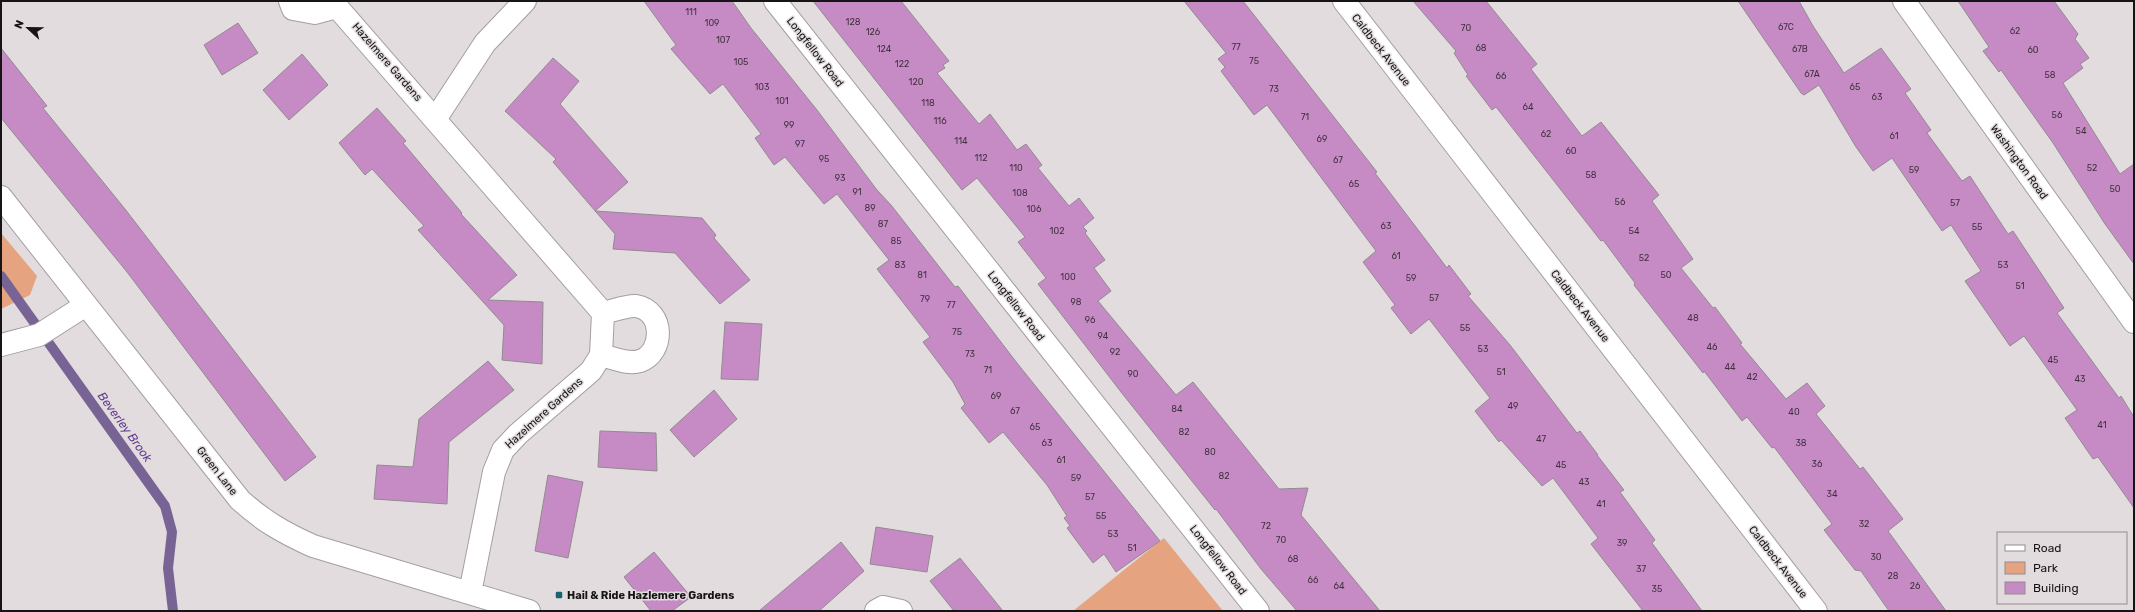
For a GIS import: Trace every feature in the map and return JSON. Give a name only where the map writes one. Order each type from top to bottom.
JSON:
[{"type":"street","name":"Hazelmere Gardens","points":[[290,1],[293,9],[315,13],[339,4],[603,313]]},
{"type":"street","points":[[436,118],[485,43],[525,1]]},
{"type":"street","name":"Longfellow Road","points":[[775,1],[1258,611]]},
{"type":"street","name":"Caldbeck Avenue","points":[[1344,1],[1816,611]]},
{"type":"street","name":"Washington Road","points":[[1904,1],[2134,322]]},
{"type":"street","name":"Green Lane","points":[[1,197],[240,500],[260,518],[284,533],[313,546],[528,611]]},
{"type":"street","points":[[1,346],[39,335],[86,305]]},
{"type":"street","points":[[635,306],[647,309],[656,319],[659,335],[653,351],[641,361],[628,362],[601,355],[603,313],[635,306]]},
{"type":"street","name":"Hazelmere Gardens","points":[[470,593],[494,472],[503,450],[518,434],[591,371],[601,355]]},
{"type":"street","points":[[876,611],[883,608],[901,611]]},
{"type":"green space","points":[[1,233],[37,276],[30,295],[1,309]]},
{"type":"green space","points":[[1164,538],[1223,611],[1073,611],[1160,541]]},
{"type":"building","points":[[644,1],[732,1],[751,28],[817,110],[877,190],[891,205],[955,287],[958,286],[1017,363],[1160,541],[1116,572],[1104,554],[1093,563],[1067,528],[1070,526],[1064,518],[1067,516],[1047,485],[1003,432],[989,443],[961,408],[965,404],[953,382],[923,342],[930,337],[877,269],[889,260],[837,194],[824,204],[785,157],[774,165],[755,138],[761,134],[723,84],[710,94],[671,49],[676,45]]},
{"type":"building","points":[[813,1],[901,1],[949,61],[943,65],[945,68],[937,73],[979,124],[990,114],[1017,150],[1026,144],[1042,165],[1038,168],[1069,206],[1079,198],[1094,218],[1083,227],[1087,231],[1085,233],[1105,260],[1094,268],[1111,291],[1098,301],[1176,395],[1193,382],[1279,489],[1308,488],[1301,515],[1380,611],[1297,611],[1261,569],[1216,509],[1215,510],[1121,392],[1038,284],[1046,278],[1018,242],[1025,237],[977,178],[962,190]]},
{"type":"building","points":[[1184,1],[1243,1],[1377,172],[1375,173],[1447,268],[1449,265],[1471,294],[1468,296],[1510,345],[1577,433],[1580,431],[1624,490],[1620,492],[1655,540],[1652,543],[1702,611],[1643,611],[1591,544],[1598,538],[1553,478],[1542,486],[1501,440],[1499,442],[1475,411],[1490,398],[1429,319],[1411,334],[1391,308],[1395,305],[1363,262],[1376,251],[1267,105],[1254,115],[1221,71],[1225,67],[1218,59],[1226,53]]},
{"type":"building","points":[[1413,1],[1486,1],[1537,64],[1531,69],[1582,136],[1601,122],[1659,195],[1652,201],[1693,259],[1681,268],[1713,308],[1715,307],[1742,343],[1740,344],[1786,399],[1807,383],[1825,406],[1816,414],[1860,469],[1863,467],[1903,519],[1888,531],[1946,611],[1889,611],[1861,571],[1855,570],[1824,530],[1832,524],[1774,447],[1772,448],[1747,417],[1742,421],[1704,371],[1703,373],[1634,285],[1635,283],[1603,240],[1601,241],[1496,107],[1492,110],[1466,76],[1468,75],[1454,53],[1456,51]]},
{"type":"building","points":[[1738,1],[1799,1],[1813,26],[1844,73],[1881,48],[1911,89],[1905,93],[1931,130],[1927,133],[1962,181],[1970,176],[2008,234],[2013,231],[2064,308],[2057,313],[2119,398],[2121,396],[2134,417],[2134,508],[2098,457],[2093,459],[2065,418],[2077,410],[2024,336],[2010,346],[1965,281],[1981,271],[1951,225],[1942,231],[1892,158],[1873,171],[1856,147],[1819,85],[1804,95],[1801,93]]},
{"type":"building","points":[[1958,1],[2054,1],[2078,34],[2075,39],[2089,58],[2080,64],[2083,68],[2063,83],[2120,174],[2134,164],[2134,264],[2105,224],[2053,143],[2001,70],[1999,72],[1983,51],[1989,47]]},
{"type":"building","points":[[238,23],[258,53],[222,75],[204,45]]},
{"type":"building","points":[[1,48],[47,106],[43,108],[125,209],[316,457],[285,481],[127,272],[1,118]]},
{"type":"building","points":[[302,54],[328,85],[289,120],[263,90]]},
{"type":"building","points":[[553,58],[579,81],[560,104],[628,182],[595,211],[553,162],[556,159],[505,111]]},
{"type":"building","points":[[377,108],[406,141],[403,143],[462,213],[461,214],[517,275],[488,300],[543,302],[542,364],[502,360],[504,325],[418,230],[424,226],[372,169],[365,175],[339,143]]},
{"type":"building","points":[[595,211],[702,218],[716,235],[714,238],[750,280],[720,304],[675,253],[613,249],[615,234]]},
{"type":"building","points":[[725,322],[762,324],[758,380],[721,379]]},
{"type":"building","points":[[488,361],[514,390],[449,442],[447,504],[374,499],[377,465],[413,467],[419,419]]},
{"type":"building","points":[[714,390],[737,419],[694,457],[670,430]]},
{"type":"building","points":[[600,431],[656,433],[657,471],[598,467]]},
{"type":"building","points":[[548,475],[583,482],[568,558],[535,551]]},
{"type":"building","points":[[876,527],[933,536],[927,572],[870,564]]},
{"type":"building","points":[[841,542],[864,571],[819,611],[759,611]]},
{"type":"building","points":[[654,552],[691,597],[672,611],[651,611],[624,577]]},
{"type":"building","points":[[960,558],[1003,611],[954,611],[930,581]]},
{"type":"waterway","name":"Beverley Brook","points":[[1,276],[165,506],[172,532],[168,568],[173,611]]},
{"type":"place","name":"Hail & Ride Hazlemere Gardens","points":[[559,595]]}]
